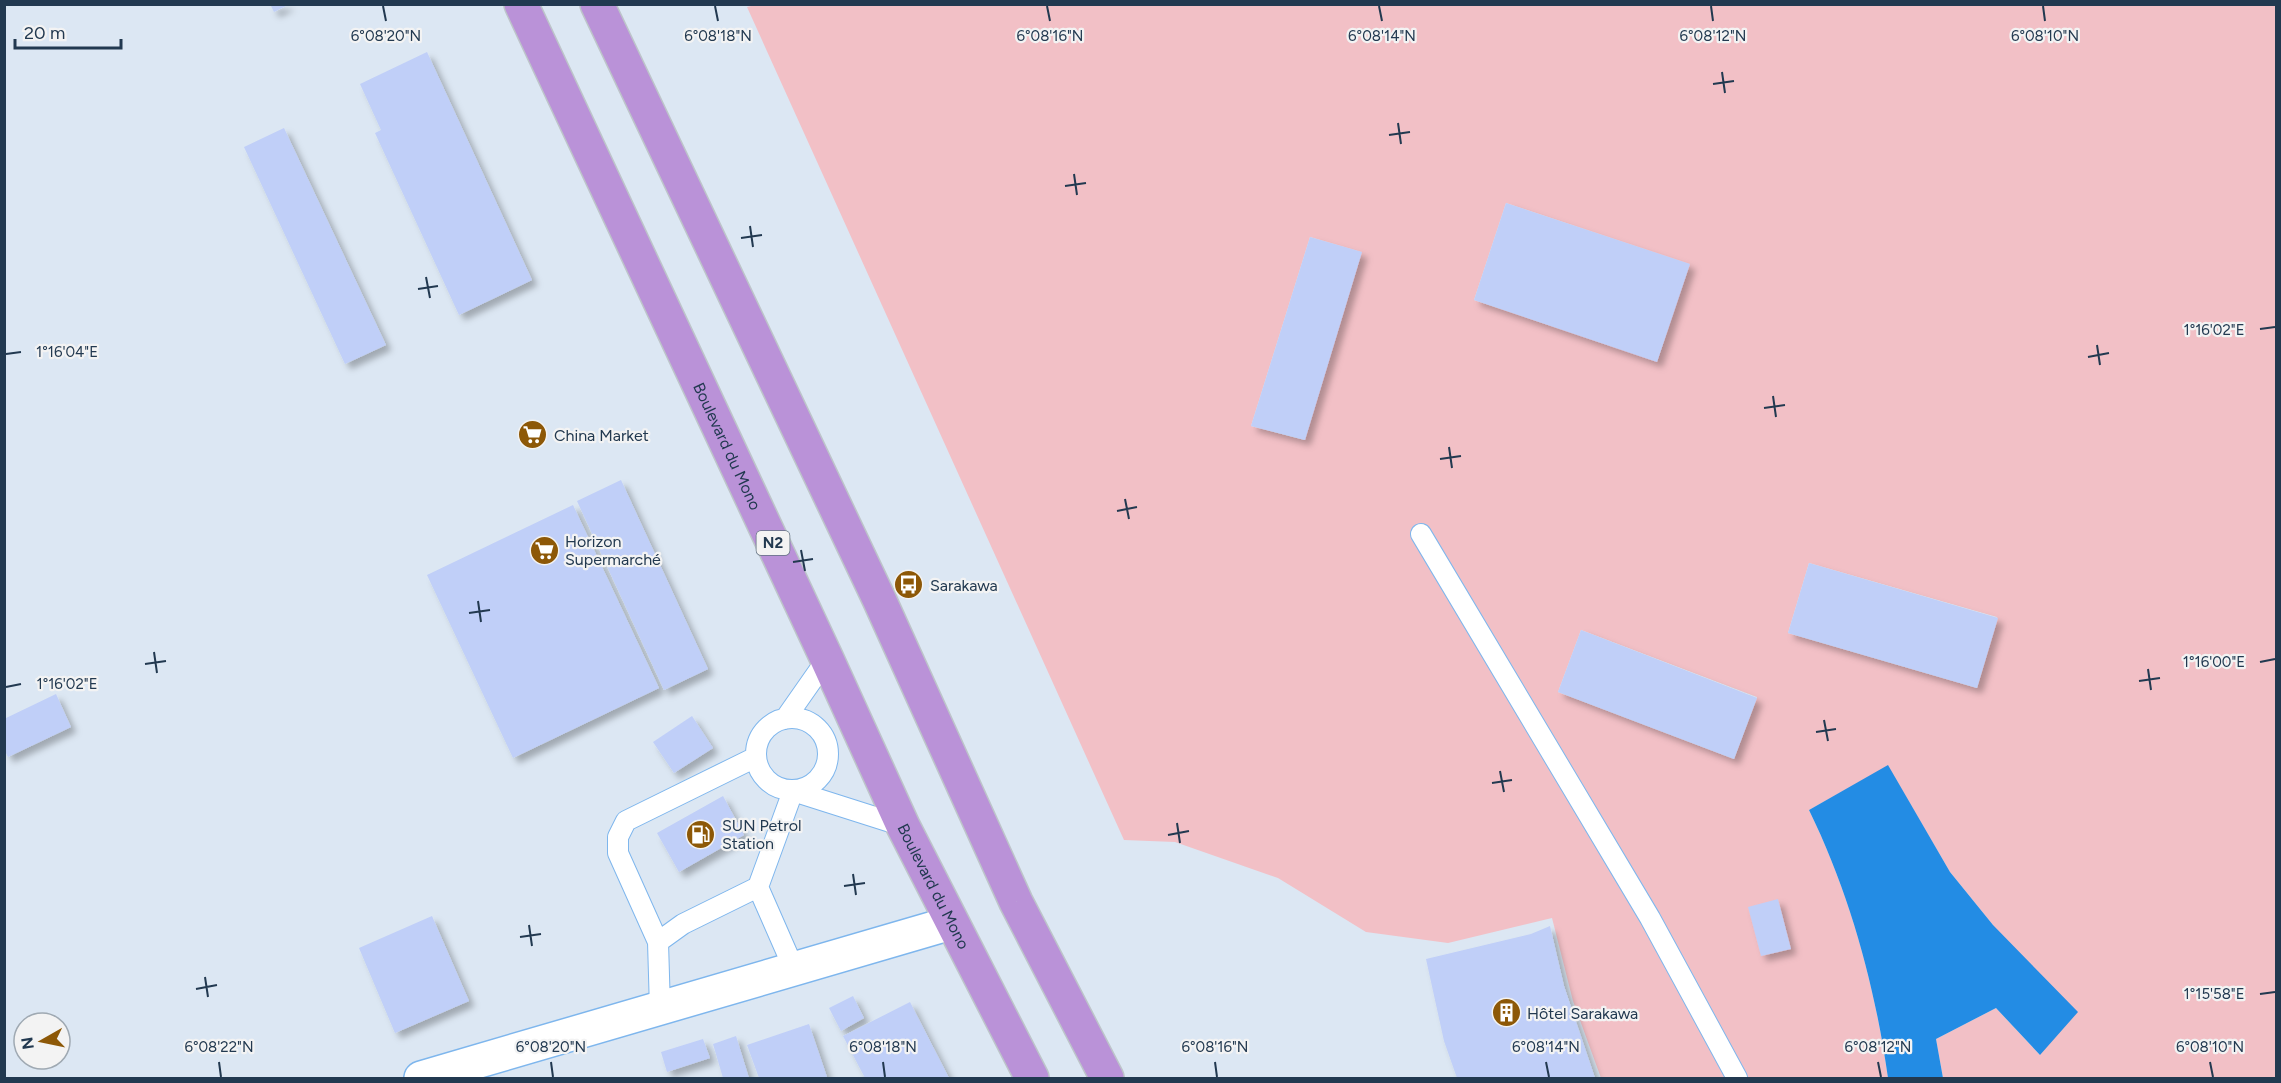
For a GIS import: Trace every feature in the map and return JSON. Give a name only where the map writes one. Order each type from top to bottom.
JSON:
[{"type":"highway","name":"Boulevard du Mono","points":[[521,4],[903,826],[1032,1078]]},
{"type":"highway","points":[[598,5],[879,599],[1016,902],[1107,1078]]},
{"type":"street","points":[[421,1078],[951,923]]},
{"type":"lane","points":[[1421,534],[1650,918],[1737,1078]]},
{"type":"lane","points":[[785,719],[827,659]]},
{"type":"lane","points":[[792,790],[806,788],[816,781],[824,771],[828,750],[825,738],[807,721],[785,719],[764,732],[758,743],[756,757],[761,772],[768,781],[780,788],[903,826]]},
{"type":"lane","points":[[660,1009],[657,942],[618,853],[618,837],[626,820],[756,757]]},
{"type":"lane","points":[[792,790],[758,887],[794,969]]},
{"type":"lane","points":[[657,942],[683,924],[758,887]]},
{"type":"shaded area","points":[[759,4],[2276,5],[2276,1078],[1943,1078],[1936,1039],[1996,1008],[2040,1055],[1993,925],[1950,872],[1888,766],[1809,810],[1849,907],[1876,1009],[1888,1078],[1601,1078],[1573,1001],[1552,918],[1448,943],[1366,932],[1278,878],[1175,842],[1124,840],[747,7]],"holes":[[[1506,203],[1689,264],[1657,361],[1474,300]],[[1310,237],[1361,252],[1304,440],[1251,426]],[[1809,563],[1997,617],[1977,688],[1788,633]],[[1581,630],[1757,697],[1734,759],[1558,692]]]},
{"type":"water","points":[[1888,765],[1950,872],[1993,925],[2078,1012],[2040,1055],[1996,1008],[1936,1039],[1943,1078],[1888,1078],[1876,1009],[1849,907],[1809,810]]},
{"type":"building","points":[[270,4],[290,4],[274,12]]},
{"type":"building","points":[[427,52],[532,280],[459,315],[375,133],[381,130],[360,84]]},
{"type":"building","points":[[284,128],[386,345],[345,364],[244,147]]},
{"type":"building","points":[[1506,203],[1690,264],[1657,362],[1474,300]]},
{"type":"building","points":[[1310,237],[1362,252],[1305,440],[1251,426]]},
{"type":"building","points":[[621,480],[708,669],[664,690],[577,501]]},
{"type":"building","points":[[573,505],[659,688],[513,758],[427,575]]},
{"type":"building","points":[[1809,563],[1998,618],[1977,688],[1788,633]]},
{"type":"building","points":[[1581,630],[1757,698],[1734,759],[1558,692]]},
{"type":"building","points":[[56,694],[71,727],[8,757],[4,749],[4,719]]},
{"type":"building","points":[[692,716],[713,748],[674,773],[653,742]]},
{"type":"building","name":"SUN Petrol Station","points":[[723,796],[744,835],[679,872],[657,833]]},
{"type":"building","points":[[1778,899],[1791,949],[1761,956],[1748,907]]},
{"type":"building","points":[[432,916],[469,1001],[395,1033],[359,948]]},
{"type":"building","name":"Hôtel Sarakawa","points":[[1550,926],[1564,986],[1595,1078],[1457,1078],[1444,1041],[1426,959],[1531,934]]},
{"type":"building","points":[[853,996],[864,1018],[841,1031],[829,1008]]},
{"type":"building","points":[[910,1002],[949,1078],[865,1078],[843,1036]]},
{"type":"building","points":[[809,1024],[827,1077],[759,1078],[747,1045]]},
{"type":"building","points":[[736,1036],[749,1078],[723,1078],[713,1044]]},
{"type":"building","points":[[703,1039],[710,1058],[667,1072],[661,1052]]},
{"type":"place","name":"China Market","points":[[533,435]]},
{"type":"place","name":"Horizon Supermarché","points":[[544,550]]},
{"type":"place","name":"Sarakawa","points":[[909,585]]},
{"type":"place","name":"SUN Petrol Station","points":[[701,834]]},
{"type":"place","name":"Hôtel Sarakawa","points":[[1506,1013]]}]
